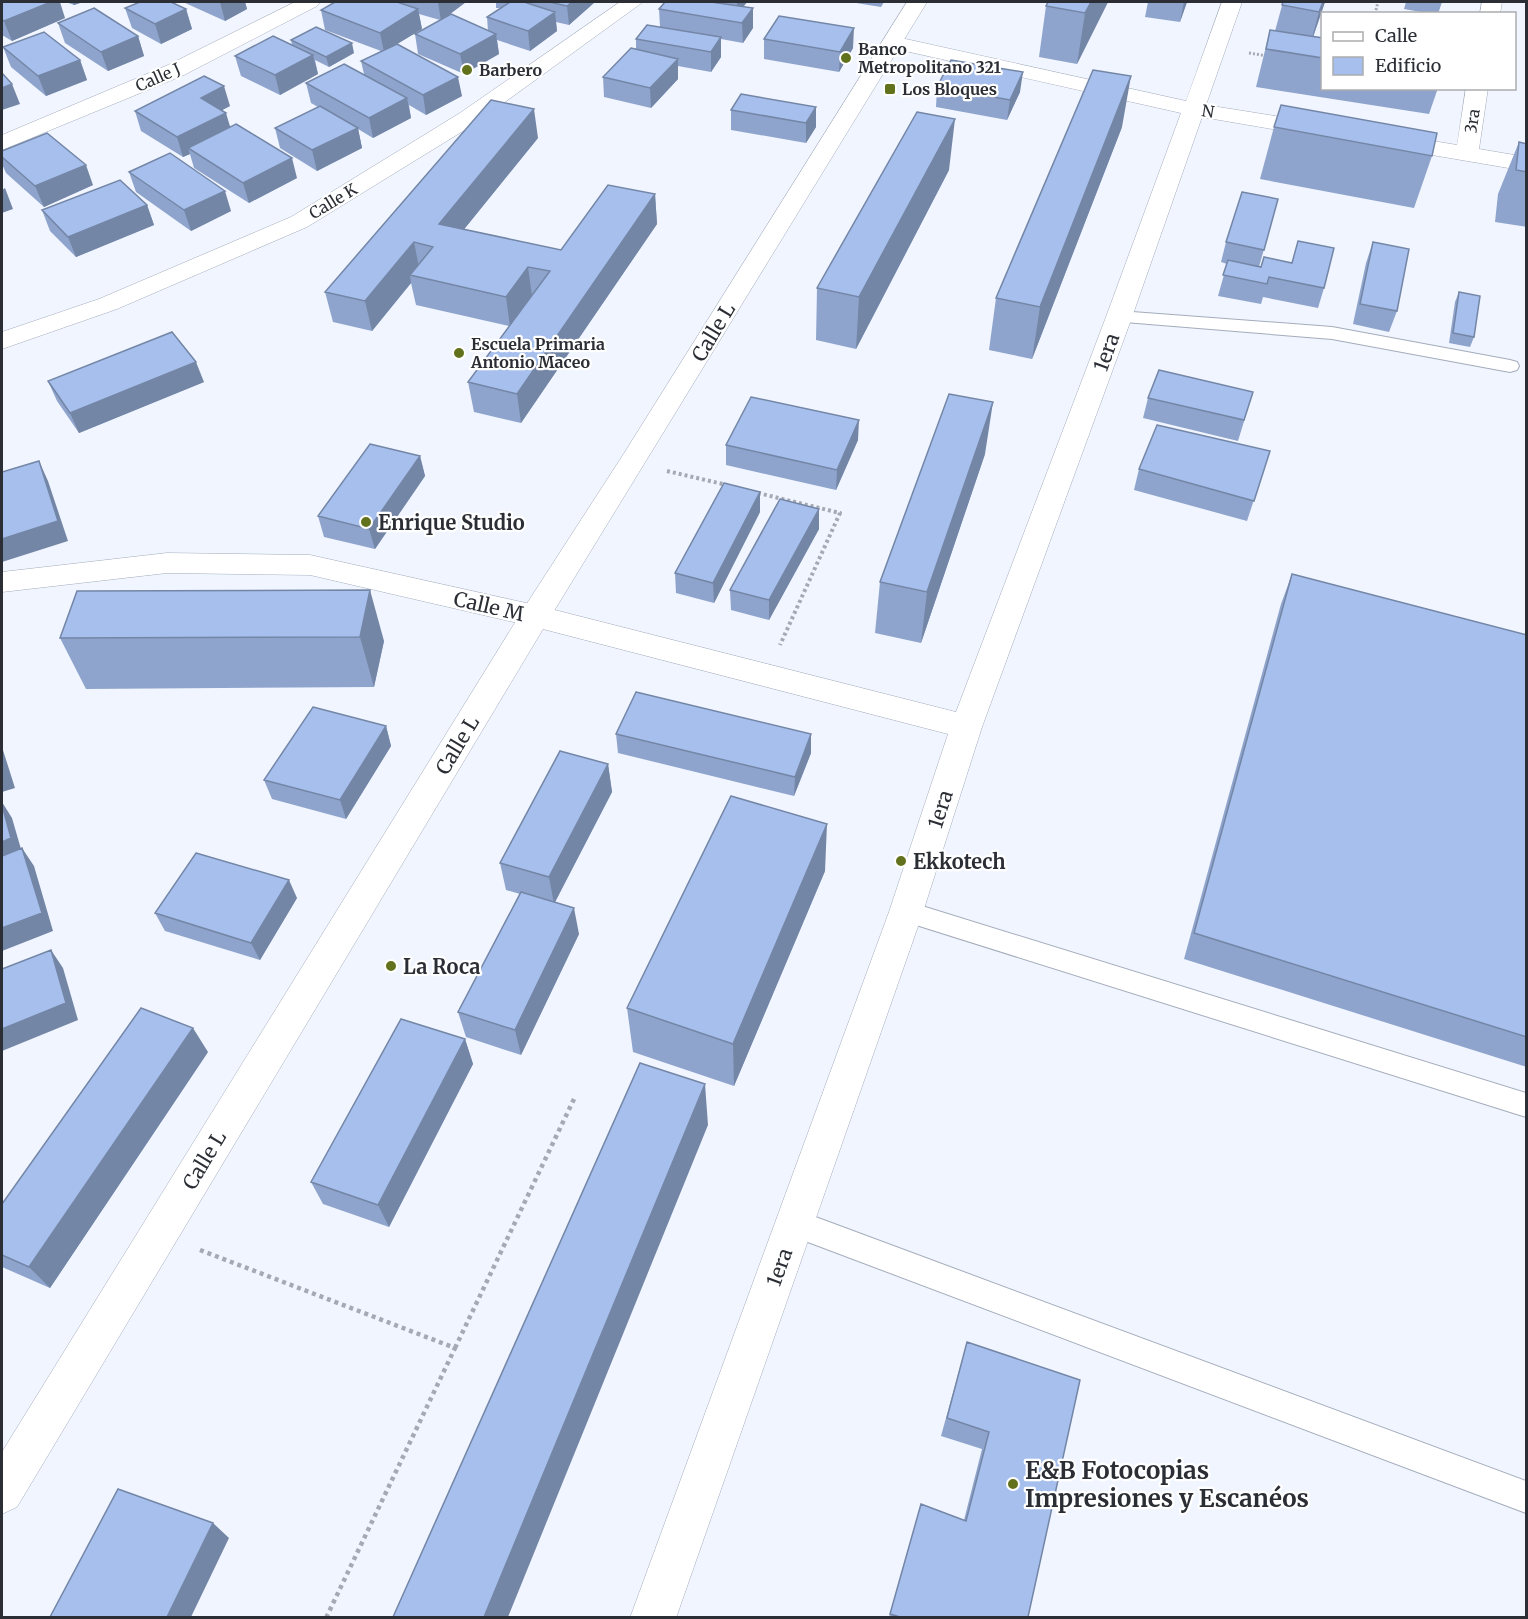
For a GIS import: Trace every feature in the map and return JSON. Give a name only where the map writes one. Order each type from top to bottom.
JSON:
[{"type":"street","name":"Calle J","points":[[2,143],[176,70],[310,2]]},
{"type":"street","name":"Calle K","points":[[2,341],[108,304],[299,222],[468,118],[633,2]]},
{"type":"street","name":"Calle L","points":[[2,1492],[535,616],[633,462],[917,2]]},
{"type":"street","name":"1era","points":[[653,1617],[906,912],[966,727],[1119,317],[1232,2]]},
{"type":"street","name":"N","points":[[892,42],[1193,109],[1341,133]]},
{"type":"street","name":"3ra","points":[[1467,154],[1477,90]]},
{"type":"street","points":[[1376,139],[1527,164]]},
{"type":"street","name":"Calle M","points":[[2,582],[167,562],[310,565],[535,616],[966,727]]},
{"type":"lane","points":[[1119,317],[1332,333],[1510,366]]},
{"type":"lane","points":[[906,912],[1527,1105]]},
{"type":"lane","points":[[794,1223],[1527,1497]]},
{"type":"path","points":[[1216,47],[1269,56]]},
{"type":"path","points":[[633,462],[736,488]]},
{"type":"path","points":[[748,490],[840,513],[766,675]]},
{"type":"path","points":[[326,1617],[574,1099]]},
{"type":"path","points":[[159,1234],[455,1348]]},
{"type":"building","points":[[2,2],[51,2],[4,21],[2,20]]},
{"type":"building","points":[[140,2],[171,2],[186,9],[155,24],[125,8]]},
{"type":"building","points":[[335,2],[397,2],[418,9],[380,33],[321,10]]},
{"type":"building","points":[[510,2],[524,2],[555,12],[528,31],[487,17]]},
{"type":"building","points":[[549,2],[572,2],[567,6]]},
{"type":"building","points":[[665,2],[711,2],[753,8],[742,23],[659,9]]},
{"type":"building","points":[[1048,2],[1091,2],[1085,13],[1046,6]]},
{"type":"building","points":[[1283,2],[1323,2],[1319,12],[1282,5]]},
{"type":"building","points":[[94,8],[138,36],[101,52],[58,23]]},
{"type":"building","points":[[451,14],[496,34],[460,54],[415,34]]},
{"type":"building","points":[[779,16],[854,28],[840,52],[764,39]]},
{"type":"building","points":[[647,25],[721,37],[711,52],[636,39]]},
{"type":"building","points":[[316,27],[352,43],[326,57],[291,40]]},
{"type":"building","points":[[1270,30],[1321,38],[1321,58],[1266,49]]},
{"type":"building","points":[[44,32],[80,60],[38,76],[3,47]]},
{"type":"building","points":[[273,36],[313,55],[275,75],[235,56]]},
{"type":"building","points":[[397,44],[458,77],[423,95],[361,61]]},
{"type":"building","points":[[631,48],[678,59],[650,88],[603,77]]},
{"type":"building","points":[[951,60],[1023,72],[1010,100],[937,87]]},
{"type":"building","points":[[344,64],[407,98],[369,118],[306,83]]},
{"type":"building","points":[[1093,70],[1131,76],[1040,307],[996,298]]},
{"type":"building","points":[[2,73],[12,84],[2,88]]},
{"type":"building","points":[[204,76],[224,86],[201,98],[226,113],[177,137],[135,111]]},
{"type":"building","points":[[741,94],[816,107],[806,123],[731,110]]},
{"type":"building","points":[[491,100],[534,109],[439,224],[561,250],[608,185],[655,194],[517,394],[468,382],[550,271],[528,267],[506,297],[410,275],[433,247],[414,242],[365,301],[325,292]]},
{"type":"building","points":[[1281,105],[1437,133],[1432,156],[1274,127]]},
{"type":"building","points":[[320,106],[358,128],[312,150],[275,128]]},
{"type":"building","points":[[917,112],[955,119],[859,297],[817,288]]},
{"type":"building","points":[[236,124],[292,158],[243,183],[188,148]]},
{"type":"building","points":[[47,133],[86,165],[35,186],[2,157],[2,151]]},
{"type":"building","points":[[1519,142],[1527,144],[1527,172],[1516,170]]},
{"type":"building","points":[[170,153],[225,191],[184,210],[129,172]]},
{"type":"building","points":[[120,180],[147,205],[68,237],[42,210]]},
{"type":"building","points":[[1242,192],[1278,199],[1264,250],[1226,242]]},
{"type":"building","points":[[1298,241],[1334,248],[1324,288],[1269,277],[1267,284],[1223,275],[1228,260],[1261,267],[1264,257],[1292,263]]},
{"type":"building","points":[[1373,242],[1409,249],[1397,311],[1360,304]]},
{"type":"building","points":[[1459,292],[1480,296],[1474,337],[1453,333]]},
{"type":"building","points":[[172,332],[196,362],[70,413],[48,381]]},
{"type":"building","points":[[1159,370],[1253,392],[1244,420],[1148,398]]},
{"type":"building","points":[[949,394],[993,402],[927,592],[880,582]]},
{"type":"building","points":[[751,397],[859,420],[837,470],[726,445]]},
{"type":"building","points":[[1157,425],[1270,451],[1254,501],[1139,469]]},
{"type":"building","points":[[370,444],[420,456],[369,529],[318,516]]},
{"type":"building","points":[[39,461],[58,521],[2,539],[2,472]]},
{"type":"building","points":[[724,483],[760,492],[713,583],[675,573]]},
{"type":"building","points":[[780,499],[819,509],[769,600],[730,590]]},
{"type":"building","points":[[1292,574],[1527,635],[1527,1037],[1194,933]]},
{"type":"building","points":[[370,590],[360,637],[60,638],[77,591]]},
{"type":"building","points":[[636,692],[811,734],[795,777],[616,734]]},
{"type":"building","points":[[313,707],[386,726],[340,800],[264,780]]},
{"type":"building","points":[[560,751],[608,764],[549,877],[500,863]]},
{"type":"building","points":[[731,796],[827,824],[733,1044],[627,1008]]},
{"type":"building","points":[[2,805],[11,838],[2,842]]},
{"type":"building","points":[[22,848],[42,913],[2,928],[2,856]]},
{"type":"building","points":[[196,853],[289,880],[251,943],[155,913]]},
{"type":"building","points":[[521,892],[574,908],[515,1030],[458,1012]]},
{"type":"building","points":[[51,950],[66,1003],[2,1029],[2,969]]},
{"type":"building","points":[[141,1008],[193,1028],[29,1267],[2,1255],[2,1204]]},
{"type":"building","points":[[401,1019],[465,1039],[378,1205],[311,1182]]},
{"type":"building","points":[[640,1063],[705,1084],[484,1617],[393,1617]]},
{"type":"building","name":"E&B Fotocopias Impresiones y Escanéos","points":[[967,1342],[1080,1380],[1028,1617],[900,1617],[890,1614],[921,1504],[966,1521],[989,1432],[947,1418]]},
{"type":"building","points":[[118,1489],[213,1523],[167,1617],[50,1617]]},
{"type":"place","name":"Banco Metropolitano 321","points":[[846,58]]},
{"type":"place","name":"Barbero","points":[[467,70]]},
{"type":"place","name":"Los Bloques","points":[[890,89]]},
{"type":"place","name":"Escuela Primaria Antonio Maceo","points":[[459,353]]},
{"type":"place","name":"Enrique Studio","points":[[366,522]]},
{"type":"place","name":"Ekkotech","points":[[901,861]]},
{"type":"place","name":"La Roca","points":[[391,966]]},
{"type":"place","name":"E&B Fotocopias Impresiones y Escanéos","points":[[1013,1484]]}]
